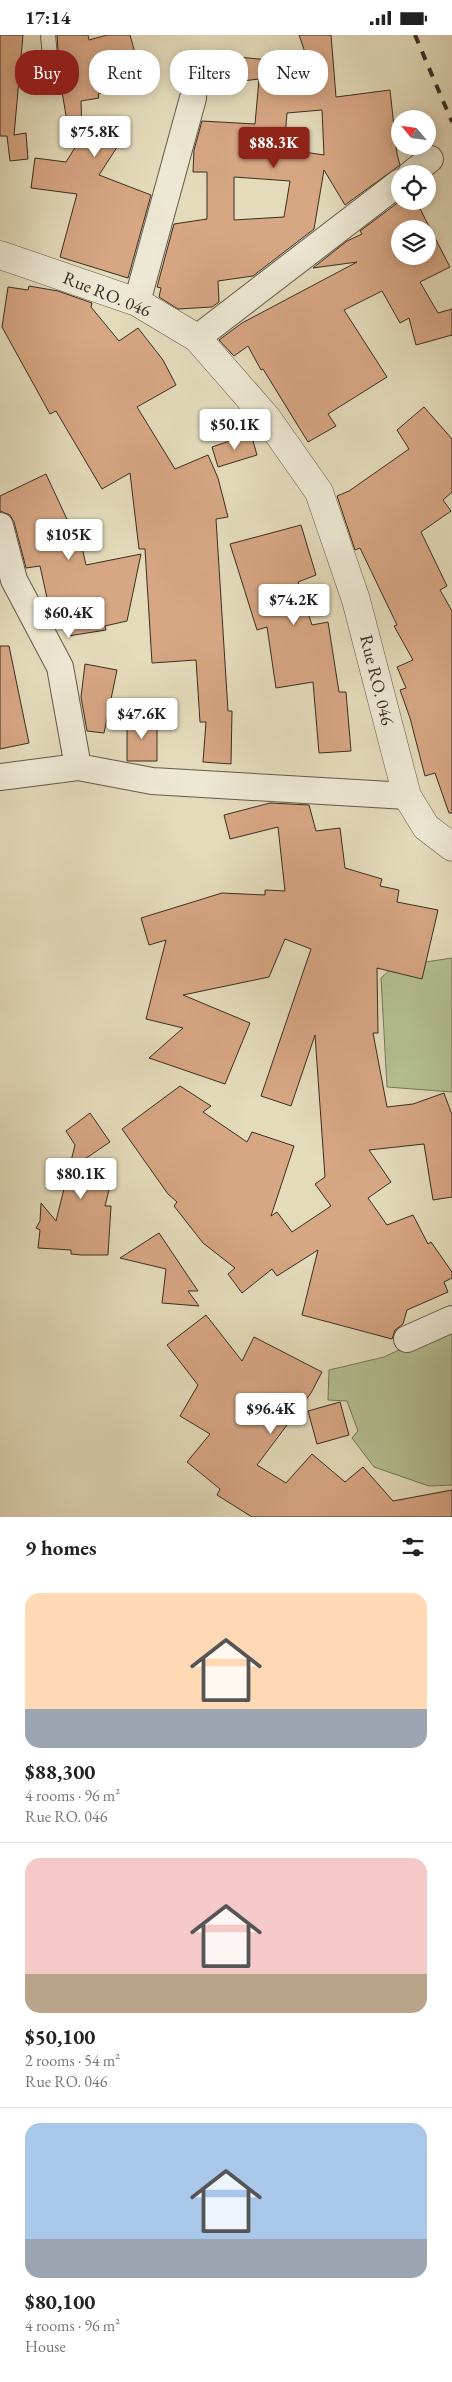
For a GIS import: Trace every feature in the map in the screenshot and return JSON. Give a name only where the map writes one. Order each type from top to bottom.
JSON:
[{"type":"street","points":[[137,303],[193,98]]},
{"type":"street","points":[[197,338],[391,189]]},
{"type":"street","name":"Rue RO. 046","points":[[0,255],[137,303],[197,338],[267,418],[319,492],[356,600],[407,796],[426,827],[452,847]]},
{"type":"street","points":[[0,526],[14,580],[60,667],[78,767]]},
{"type":"street","points":[[0,777],[78,767],[152,781],[407,796]]},
{"type":"street","points":[[407,1339],[452,1319]]},
{"type":"lane","points":[[48,35],[49,50]]},
{"type":"green space","points":[[452,958],[452,1092],[387,1087],[381,978],[393,967]]},
{"type":"green space","points":[[452,1325],[452,1485],[429,1486],[374,1467],[352,1438],[358,1431],[347,1401],[328,1400],[329,1370],[384,1357]]},
{"type":"building","points":[[0,35],[23,35],[22,50],[15,50],[15,95],[18,95],[14,135],[26,133],[28,159],[10,161],[7,136],[0,136]]},
{"type":"building","points":[[57,35],[88,35],[89,40],[107,35],[130,35],[134,50],[89,50],[89,95],[98,95],[99,98],[81,101],[82,136],[91,122],[121,141],[99,175],[151,195],[128,278],[60,257],[77,194],[31,188],[35,158],[66,162],[81,138],[70,139],[63,95],[79,95],[79,50],[58,50]]},
{"type":"building","points":[[299,35],[331,35],[336,97],[390,90],[392,110],[391,155],[397,155],[400,165],[391,165],[391,172],[345,205],[324,170],[314,229],[253,276],[218,281],[219,302],[212,307],[178,309],[159,297],[161,288],[157,287],[174,224],[207,219],[207,172],[193,172],[194,150],[202,121],[255,124],[258,90],[258,95],[328,95],[328,50],[304,50]],"holes":[[[322,110],[324,155],[284,149],[287,113]],[[234,177],[290,181],[284,217],[234,220]]]},
{"type":"building","points":[[248,58],[258,59],[258,79],[248,80]]},
{"type":"building","points":[[391,208],[391,210],[421,210],[426,220],[391,220],[391,265],[436,265],[436,240],[450,267],[420,282],[438,313],[452,309],[452,335],[416,345],[409,318],[400,323],[382,291],[344,310],[387,377],[328,414],[336,426],[308,442],[263,369],[261,370],[248,346],[234,356],[219,340],[242,323],[357,262],[313,268],[347,241],[362,234],[360,231]]},
{"type":"building","points":[[29,286],[58,291],[92,303],[91,307],[119,341],[138,328],[163,360],[176,385],[137,407],[175,469],[208,455],[218,478],[228,517],[216,519],[228,711],[232,711],[231,764],[203,762],[206,722],[200,722],[196,660],[152,663],[145,549],[139,549],[130,473],[102,489],[56,411],[50,414],[2,327],[8,287],[28,290]]},
{"type":"building","points":[[424,407],[452,439],[452,492],[443,500],[451,511],[421,532],[447,586],[440,590],[452,611],[452,813],[449,813],[435,773],[425,776],[410,718],[400,690],[406,688],[397,667],[413,660],[394,626],[397,625],[360,548],[355,550],[337,496],[349,491],[409,449],[397,430]]},
{"type":"building","points":[[251,434],[257,455],[218,467],[212,447]]},
{"type":"building","points":[[46,474],[72,530],[78,529],[86,565],[141,554],[127,621],[105,626],[106,630],[68,636],[63,605],[49,607],[40,566],[26,568],[14,522],[10,515],[0,511],[0,496]]},
{"type":"building","points":[[301,525],[316,575],[298,582],[312,625],[328,622],[339,692],[346,692],[351,751],[319,753],[313,682],[276,688],[267,627],[257,630],[230,544]]},
{"type":"building","points":[[0,646],[9,646],[29,743],[0,749]]},
{"type":"building","points":[[85,664],[117,670],[104,733],[87,731],[81,697]]},
{"type":"building","points":[[127,719],[157,719],[157,761],[127,761]]},
{"type":"building","points":[[270,803],[309,805],[316,831],[340,828],[345,868],[382,879],[380,886],[399,890],[397,902],[438,910],[422,979],[377,968],[378,1033],[373,1033],[387,1107],[413,1104],[444,1093],[452,1115],[452,1197],[433,1200],[424,1144],[369,1150],[391,1182],[368,1198],[387,1225],[413,1215],[428,1244],[431,1242],[452,1272],[452,1278],[444,1282],[448,1292],[407,1310],[403,1324],[395,1330],[392,1339],[302,1315],[318,1250],[277,1276],[272,1269],[242,1293],[228,1274],[235,1268],[203,1243],[174,1206],[177,1202],[168,1194],[122,1129],[180,1086],[211,1106],[203,1112],[247,1142],[252,1132],[294,1146],[271,1216],[277,1212],[292,1232],[331,1206],[315,1184],[325,1177],[315,1035],[291,1106],[261,1096],[311,949],[285,939],[269,977],[183,995],[250,1023],[225,1084],[149,1058],[183,1028],[146,1019],[166,940],[149,945],[141,918],[222,893],[265,895],[265,890],[285,891],[278,827],[230,839],[224,815]]},
{"type":"building","points":[[90,1113],[110,1142],[76,1165],[113,1174],[105,1206],[111,1206],[108,1255],[71,1254],[71,1250],[38,1248],[40,1230],[36,1228],[40,1221],[41,1203],[56,1221],[75,1145],[66,1131]]},
{"type":"building","points":[[159,1233],[198,1291],[188,1291],[199,1306],[162,1303],[166,1269],[120,1258]]},
{"type":"building","points":[[206,1315],[242,1361],[254,1337],[322,1372],[311,1393],[257,1465],[286,1483],[312,1454],[345,1482],[363,1467],[393,1501],[452,1490],[452,1517],[252,1517],[217,1495],[220,1489],[187,1462],[210,1434],[180,1416],[198,1385],[167,1345]]},
{"type":"building","points":[[340,1402],[349,1435],[317,1444],[308,1411]]},
{"type":"railway","points":[[415,35],[452,122]]}]
